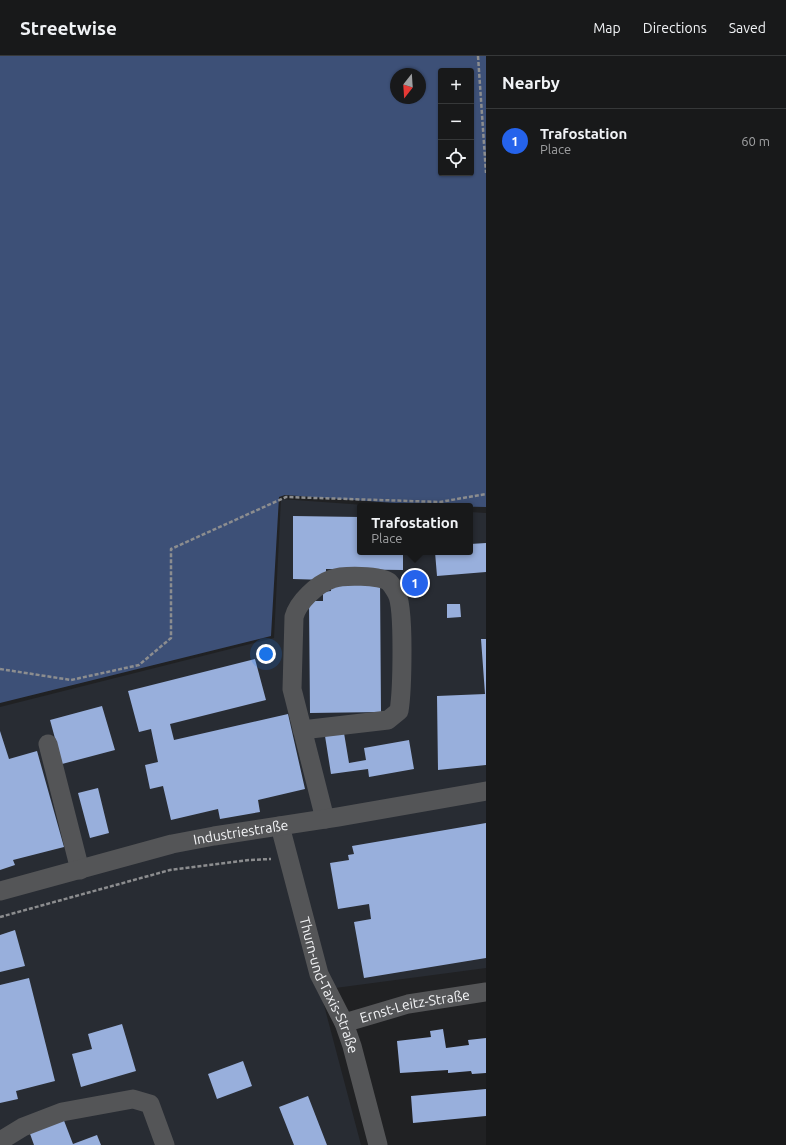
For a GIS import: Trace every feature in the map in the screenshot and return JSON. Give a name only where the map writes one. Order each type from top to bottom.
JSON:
[{"type":"street","points":[[302,730],[388,720],[399,711],[401,697],[401,618],[398,594],[388,581],[374,577],[336,577],[330,579],[304,598],[297,608],[294,616],[292,689],[302,730],[325,819]]},
{"type":"street","points":[[48,744],[80,870]]},
{"type":"street","name":"Industriestraße","points":[[0,892],[172,844],[486,791]]},
{"type":"street","name":"Thurn-und-Taxis-Straße","points":[[280,826],[319,974],[344,1023],[352,1046],[378,1145]]},
{"type":"street","name":"Ernst-Leitz-Straße","points":[[344,1023],[408,1004],[486,992]]},
{"type":"street","points":[[0,1141],[23,1127],[62,1112],[133,1099],[150,1104],[165,1145]]},
{"type":"path","points":[[478,56],[486,173]]},
{"type":"path","points":[[0,669],[71,680],[139,664],[171,638],[171,549],[286,497],[440,502],[486,494]]},
{"type":"path","points":[[0,917],[170,870],[249,860],[289,858]]},
{"type":"shaded area","points":[[0,56],[486,56],[486,507],[473,507],[473,503],[394,503],[285,495],[279,497],[271,636],[0,703]]},
{"type":"shaded area","points":[[281,499],[357,504],[357,555],[473,555],[473,512],[486,513],[486,968],[320,990],[361,1145],[0,1145],[0,707],[274,638]]},
{"type":"building","points":[[293,516],[357,517],[357,555],[403,555],[403,570],[326,569],[326,580],[293,579]]},
{"type":"building","points":[[486,543],[486,572],[437,576],[435,555],[473,555],[473,544]]},
{"type":"building","points":[[421,579],[422,586],[410,587],[409,580]]},
{"type":"building","points":[[331,582],[380,582],[381,712],[310,713],[309,601],[323,601],[323,592],[331,591]]},
{"type":"building","points":[[447,604],[460,604],[461,617],[447,618]]},
{"type":"building","points":[[481,639],[486,639],[486,765],[438,770],[437,696],[485,694]]},
{"type":"building","points":[[255,659],[266,700],[170,724],[174,740],[288,714],[305,789],[258,800],[260,812],[220,819],[218,809],[171,820],[163,786],[150,789],[145,765],[158,762],[151,729],[139,732],[128,691]]},
{"type":"building","points":[[102,706],[115,750],[62,764],[50,720]]},
{"type":"building","points":[[0,731],[9,759],[37,751],[64,847],[13,860],[15,865],[0,870]]},
{"type":"building","points":[[344,733],[349,763],[366,760],[364,748],[409,740],[414,769],[369,777],[368,769],[331,774],[325,736]]},
{"type":"building","points":[[98,788],[109,833],[90,838],[78,793]]},
{"type":"building","points":[[486,823],[486,958],[364,978],[354,922],[371,919],[369,904],[338,909],[330,863],[349,860],[348,855],[354,854],[352,846]]},
{"type":"building","points":[[15,930],[25,966],[0,972],[0,935]]},
{"type":"building","points":[[29,978],[55,1081],[16,1091],[18,1099],[0,1103],[0,985]]},
{"type":"building","points":[[122,1024],[136,1071],[81,1087],[72,1054],[92,1049],[88,1034]]},
{"type":"building","points":[[443,1029],[446,1048],[469,1045],[468,1040],[486,1038],[486,1073],[472,1074],[471,1071],[448,1073],[448,1070],[400,1073],[397,1041],[431,1037],[430,1031]]},
{"type":"building","points":[[243,1061],[252,1086],[217,1099],[208,1074]]},
{"type":"building","points":[[486,1089],[486,1116],[413,1123],[411,1096]]},
{"type":"building","points":[[308,1096],[327,1145],[294,1145],[279,1107]]},
{"type":"building","points":[[63,1118],[73,1144],[97,1135],[101,1145],[34,1145],[29,1131]]},
{"type":"place","name":"Trafostation","points":[[415,583]]}]
